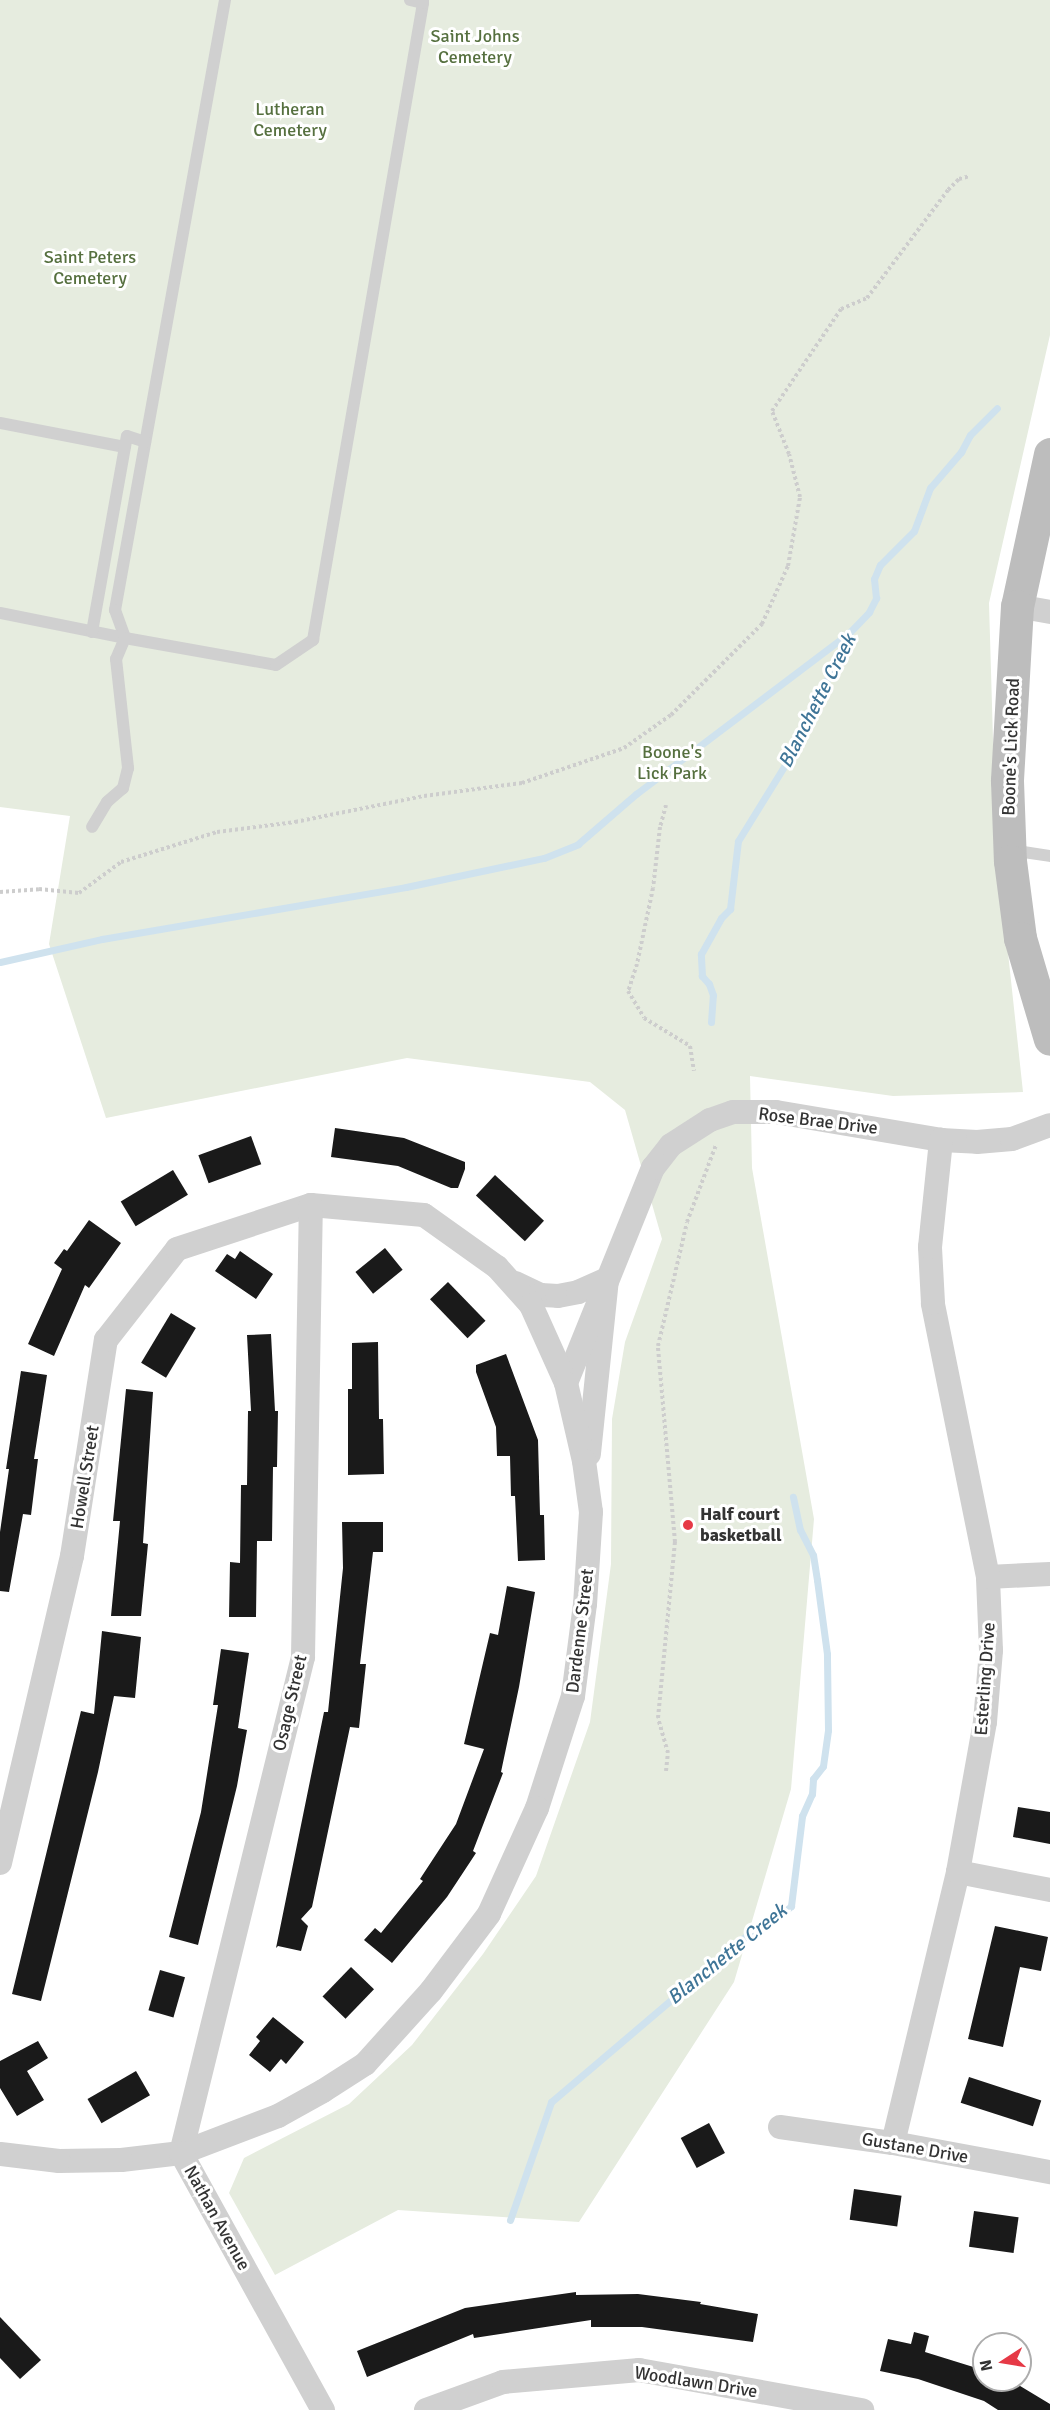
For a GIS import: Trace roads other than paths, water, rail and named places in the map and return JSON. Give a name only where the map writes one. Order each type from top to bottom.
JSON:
[{"type":"street","name":"Boone's Lick Road","points":[[1048,1032],[1020,938],[1010,850],[1007,781],[1017,606],[1050,454]]},
{"type":"street","points":[[1017,606],[1050,612]]},
{"type":"street","name":"Rose Brae Drive","points":[[566,1383],[653,1168],[671,1145],[710,1120],[733,1112],[776,1112],[941,1140],[976,1142],[1012,1139],[1050,1125]]},
{"type":"street","name":"Esterling Drive","points":[[894,2143],[958,1872],[985,1722],[991,1650],[988,1577],[933,1303],[930,1247],[941,1140]]},
{"type":"street","name":"Dardenne Street","points":[[181,2153],[278,2116],[365,2064],[431,1991],[489,1914],[537,1808],[573,1696],[585,1604],[591,1512],[586,1476],[566,1383],[531,1305],[497,1267],[424,1215],[311,1205]]},
{"type":"street","name":"Howell Street","points":[[0,1863],[72,1556],[106,1340],[177,1249],[311,1205]]},
{"type":"street","name":"Osage Street","points":[[181,2153],[303,1657],[311,1205]]},
{"type":"street","points":[[508,1279],[541,1295],[558,1296],[578,1292],[607,1279]]},
{"type":"street","points":[[586,1476],[607,1279]]},
{"type":"street","points":[[988,1577],[1050,1574]]},
{"type":"street","points":[[958,1872],[1050,1890]]},
{"type":"street","name":"Gustane Drive","points":[[780,2127],[894,2143],[1050,2172]]},
{"type":"street","name":"Nathan Avenue","points":[[0,2154],[59,2161],[121,2160],[181,2153],[323,2410]]},
{"type":"street","name":"Woodlawn Drive","points":[[426,2410],[503,2382],[639,2370],[862,2410]]},
{"type":"lane","points":[[92,827],[107,802],[123,788],[128,768],[116,659],[125,638],[114,610],[225,0]]},
{"type":"lane","points":[[0,613],[276,665],[313,640],[423,1],[410,0]]},
{"type":"lane","points":[[0,423],[125,447]]},
{"type":"lane","points":[[92,632],[127,436],[145,442]]},
{"type":"lane","points":[[1010,850],[1050,856]]},
{"type":"waterway","name":"Blanchette Creek","points":[[711,1022],[713,995],[709,984],[702,976],[701,954],[721,918],[730,909],[738,841],[793,752],[849,633],[869,612],[876,598],[874,579],[880,565],[914,531],[930,488],[961,452],[970,435],[997,408]]},
{"type":"waterway","points":[[0,962],[102,939],[406,887],[544,858],[578,844],[636,794],[849,633]]},
{"type":"waterway","name":"Blanchette Creek","points":[[510,2220],[551,2102],[760,1924],[778,1917],[791,1906],[802,1816],[812,1794],[813,1779],[823,1766],[828,1730],[827,1654],[817,1580],[813,1555],[800,1530],[793,1497]]},
{"type":"place","name":"Half court basketball","points":[[688,1525]]},
{"type":"park label","name":"Saint Johns Cemetery","points":[[475,47]]},
{"type":"park label","name":"Lutheran Cemetery","points":[[290,120]]},
{"type":"park label","name":"Saint Peters Cemetery","points":[[90,268]]},
{"type":"park label","name":"Boone's Lick Park","points":[[672,763]]}]
